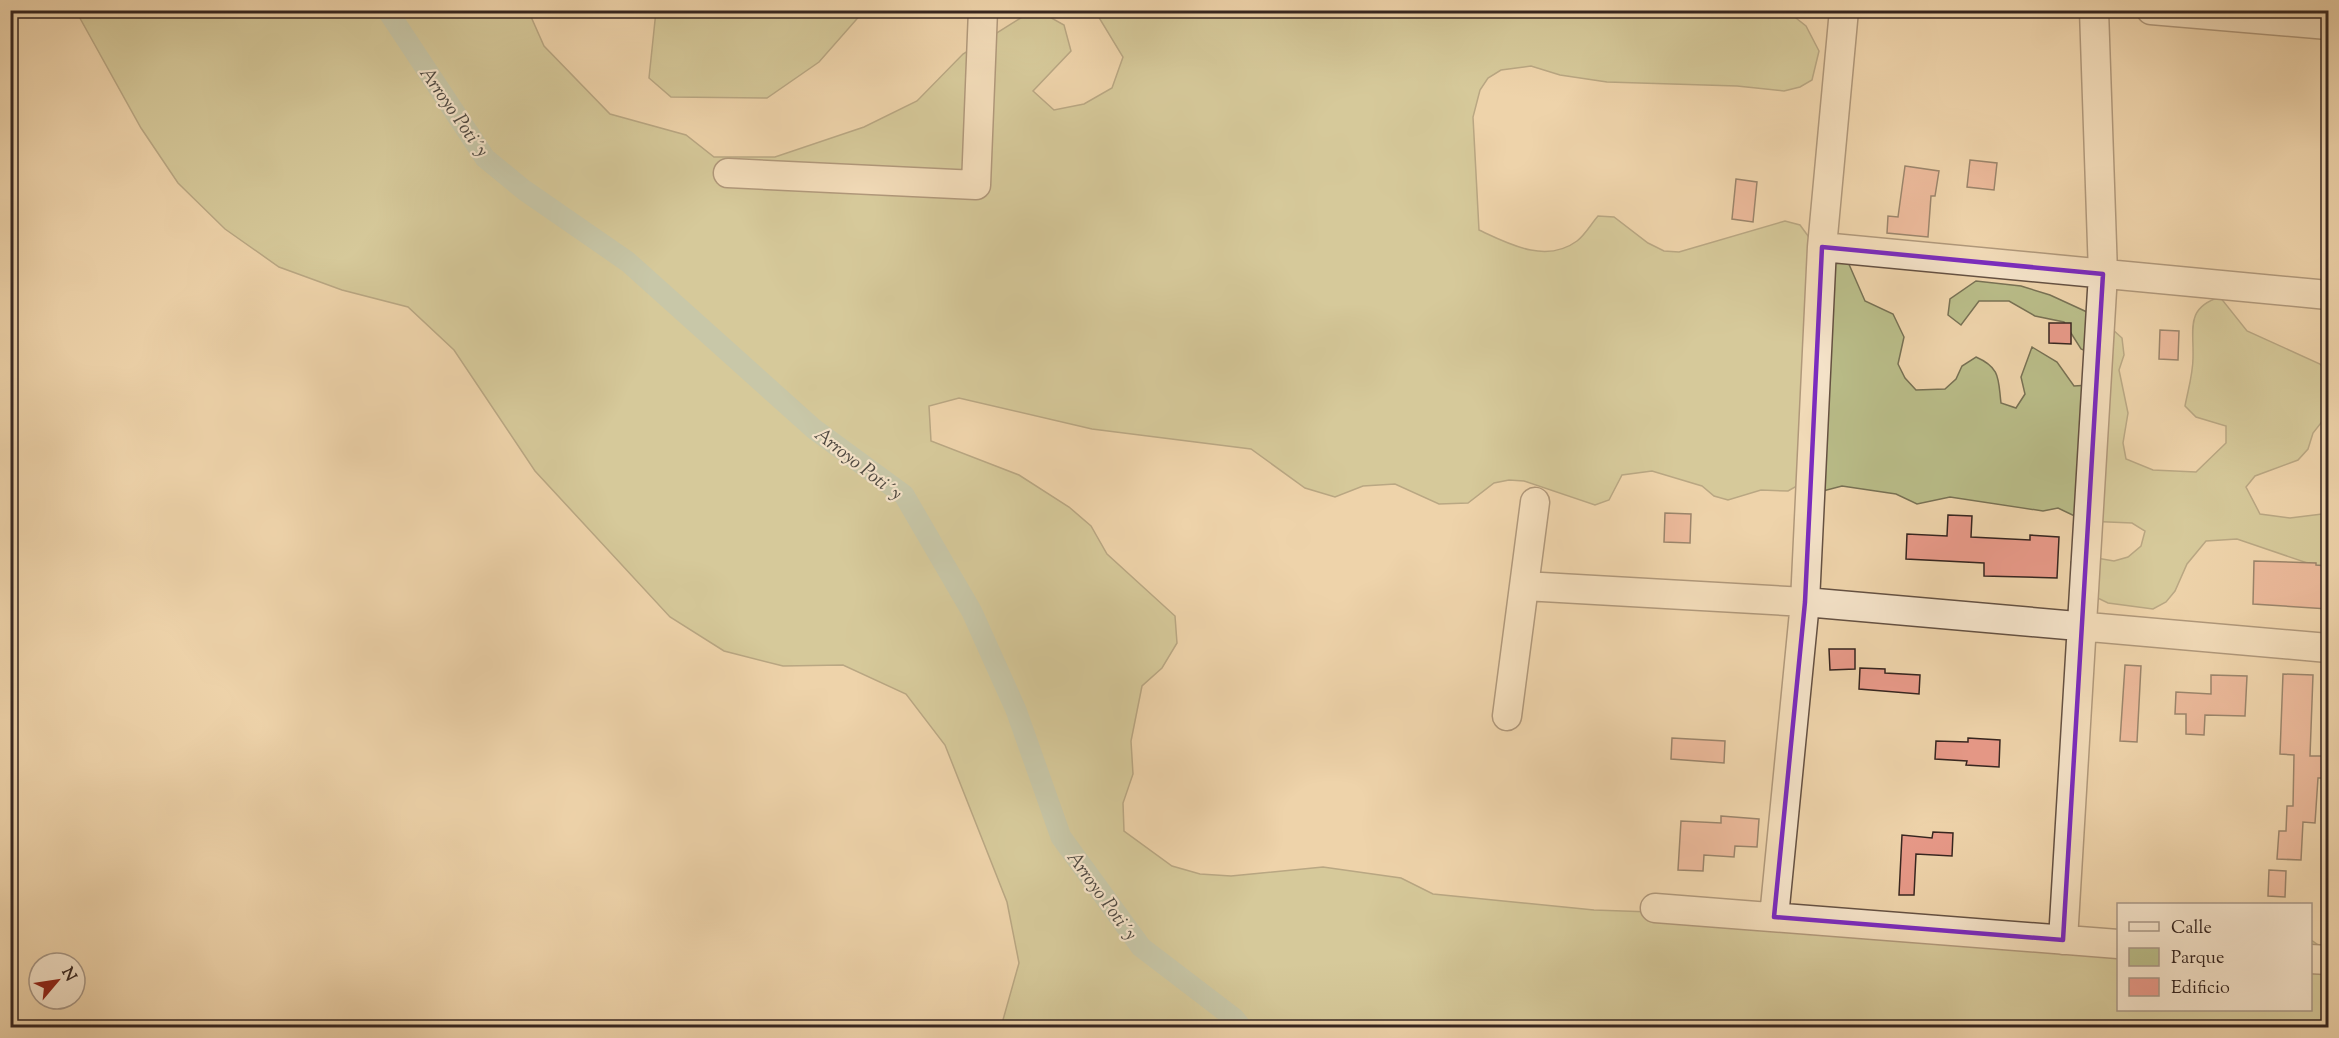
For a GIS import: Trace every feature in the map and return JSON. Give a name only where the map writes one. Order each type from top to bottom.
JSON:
[{"type":"street","points":[[728,173],[976,185],[983,10]]},
{"type":"street","points":[[1774,918],[1805,602],[1822,247],[1844,10]]},
{"type":"street","points":[[2063,939],[2103,274],[2094,10]]},
{"type":"street","points":[[2151,10],[2328,25]]},
{"type":"street","points":[[1822,247],[2328,295]]},
{"type":"street","points":[[1507,716],[1535,502]]},
{"type":"street","points":[[1524,586],[1805,602],[2328,648]]},
{"type":"street","points":[[1655,908],[2117,944]]},
{"type":"street","points":[[2312,959],[2328,960]]},
{"type":"highlighted area","points":[[1822,247],[2103,274],[2063,940],[1774,917],[1805,602]]},
{"type":"green space","points":[[863,10],[863,12],[819,62],[767,98],[671,97],[649,78],[656,11]]},
{"type":"green space","points":[[76,11],[531,11],[532,19],[544,46],[610,114],[686,135],[714,157],[775,157],[864,127],[917,101],[963,54],[1032,11],[1039,11],[1064,25],[1071,51],[1033,91],[1054,110],[1084,104],[1112,88],[1123,57],[1095,11],[1787,11],[1806,26],[1819,51],[1812,80],[1800,87],[1784,91],[1737,86],[1607,82],[1560,75],[1531,66],[1501,70],[1488,78],[1480,90],[1473,117],[1479,230],[1515,246],[1553,251],[1565,248],[1577,241],[1598,216],[1614,217],[1648,243],[1664,251],[1679,252],[1785,221],[1800,225],[1819,251],[1848,262],[1865,301],[1893,314],[1904,337],[1898,364],[1905,378],[1916,390],[1945,389],[1956,379],[1962,366],[1976,357],[1990,365],[1997,375],[2001,403],[2016,408],[2025,394],[2021,377],[2032,347],[2057,362],[2074,386],[2090,385],[2095,355],[2081,349],[2064,322],[2035,316],[2009,301],[1979,301],[1961,325],[1948,315],[1950,299],[1976,281],[2021,286],[2050,295],[2100,318],[2122,338],[2124,355],[2119,370],[2128,413],[2123,443],[2126,459],[2153,470],[2196,472],[2226,443],[2226,426],[2196,417],[2185,406],[2192,370],[2193,329],[2196,313],[2201,307],[2220,297],[2247,331],[2320,364],[2328,373],[2328,414],[2313,433],[2308,449],[2298,460],[2255,476],[2246,487],[2260,514],[2290,518],[2322,514],[2328,517],[2328,570],[2237,539],[2206,541],[2187,564],[2175,591],[2166,602],[2153,609],[2108,603],[2081,590],[2071,577],[2071,562],[2085,556],[2114,561],[2128,557],[2141,546],[2145,531],[2132,523],[2085,521],[2058,508],[2043,511],[1950,497],[1917,504],[1896,494],[1842,486],[1823,491],[1802,483],[1788,491],[1761,490],[1728,500],[1714,496],[1702,486],[1652,471],[1622,475],[1609,500],[1595,505],[1524,481],[1509,480],[1494,483],[1468,503],[1439,504],[1395,484],[1363,486],[1335,497],[1305,488],[1251,449],[1092,429],[959,398],[929,406],[931,441],[1019,475],[1069,507],[1091,526],[1107,554],[1175,616],[1177,643],[1162,668],[1142,686],[1131,741],[1133,774],[1123,803],[1124,831],[1172,866],[1200,874],[1231,876],[1323,867],[1401,878],[1433,894],[1594,910],[1766,916],[2117,947],[2117,1011],[2312,1011],[2312,941],[2328,952],[2328,1027],[1001,1027],[1019,963],[1007,902],[945,745],[906,694],[843,665],[783,666],[724,651],[670,617],[535,471],[454,350],[408,307],[342,290],[279,267],[225,229],[178,183],[141,128]]},
{"type":"building","points":[[1970,160],[1997,163],[1994,190],[1967,187]]},
{"type":"building","points":[[1905,166],[1939,171],[1935,196],[1931,196],[1928,237],[1887,233],[1888,216],[1898,217]]},
{"type":"building","points":[[1736,179],[1757,182],[1753,222],[1732,219]]},
{"type":"building","points":[[2049,323],[2071,323],[2071,344],[2049,343]]},
{"type":"building","points":[[2160,330],[2179,331],[2178,360],[2159,359]]},
{"type":"building","points":[[1665,513],[1691,514],[1690,543],[1664,542]]},
{"type":"building","points":[[1948,515],[1972,516],[1971,537],[2030,540],[2030,535],[2059,537],[2057,578],[1984,576],[1984,563],[1906,559],[1907,534],[1947,536]]},
{"type":"building","points":[[2254,561],[2316,563],[2316,565],[2328,566],[2328,609],[2253,604]]},
{"type":"building","points":[[1829,649],[1855,649],[1855,669],[1830,670]]},
{"type":"building","points":[[2125,665],[2141,666],[2137,742],[2120,741]]},
{"type":"building","points":[[1860,668],[1885,669],[1885,673],[1920,675],[1919,694],[1859,689]]},
{"type":"building","points":[[2283,674],[2313,675],[2310,756],[2324,756],[2323,778],[2318,778],[2315,823],[2303,822],[2301,860],[2277,859],[2279,831],[2286,831],[2287,806],[2293,806],[2294,755],[2280,754]]},
{"type":"building","points":[[2211,675],[2247,676],[2245,716],[2205,715],[2204,735],[2186,734],[2186,714],[2175,714],[2176,692],[2211,694]]},
{"type":"building","points":[[1672,738],[1725,741],[1724,763],[1671,759]]},
{"type":"building","points":[[1968,738],[2000,740],[1999,767],[1966,765],[1967,761],[1935,759],[1936,741],[1968,742]]},
{"type":"building","points":[[1721,816],[1759,819],[1757,847],[1735,846],[1734,857],[1704,855],[1703,871],[1678,870],[1681,821],[1721,823]]},
{"type":"building","points":[[1933,832],[1953,833],[1952,856],[1916,854],[1914,895],[1899,895],[1902,835],[1932,838]]},
{"type":"building","points":[[2269,870],[2286,871],[2285,897],[2268,896]]},
{"type":"waterway","name":"Arroyo Poti´y","points":[[387,10],[485,158],[524,190],[628,262],[814,429],[904,495],[972,612],[1016,710],[1061,837],[1141,947],[1234,1018],[1242,1028]]}]
